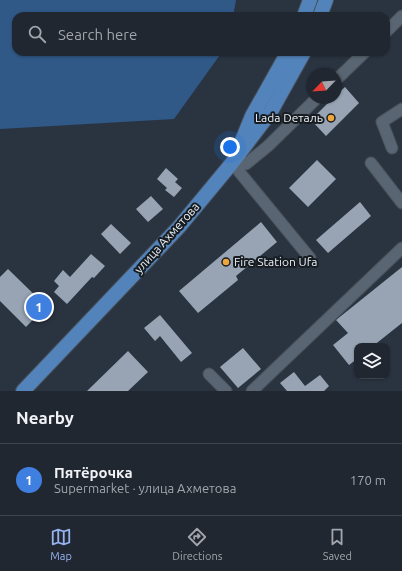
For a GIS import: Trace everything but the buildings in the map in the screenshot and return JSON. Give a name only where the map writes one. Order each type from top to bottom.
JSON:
[{"type":"main road","points":[[306,12],[310,0]]},
{"type":"main road","points":[[322,12],[326,0]]},
{"type":"main road","points":[[232,163],[252,116],[286,56]]},
{"type":"main road","points":[[232,163],[270,113],[302,56]]},
{"type":"main road","name":"улица Ахметова","points":[[24,391],[179,227],[232,163]]},
{"type":"street","points":[[390,28],[402,16]]},
{"type":"street","points":[[342,74],[361,56]]},
{"type":"street","points":[[232,163],[246,164],[268,146],[311,104]]},
{"type":"street","points":[[392,148],[382,122],[402,109]]},
{"type":"street","points":[[232,163],[310,258]]},
{"type":"street","points":[[371,163],[402,203]]},
{"type":"street","points":[[252,391],[402,248]]},
{"type":"street","points":[[209,374],[226,391]]},
{"type":"shaded area","points":[[0,0],[236,0],[234,12],[12,12],[12,56],[219,56],[174,119],[0,129]]},
{"type":"place","name":"Lada Dеталь","points":[[331,118]]},
{"type":"place","name":"Fire Station Ufa","points":[[226,262]]},
{"type":"place","name":"Пятёрочка","points":[[39,307]]}]
